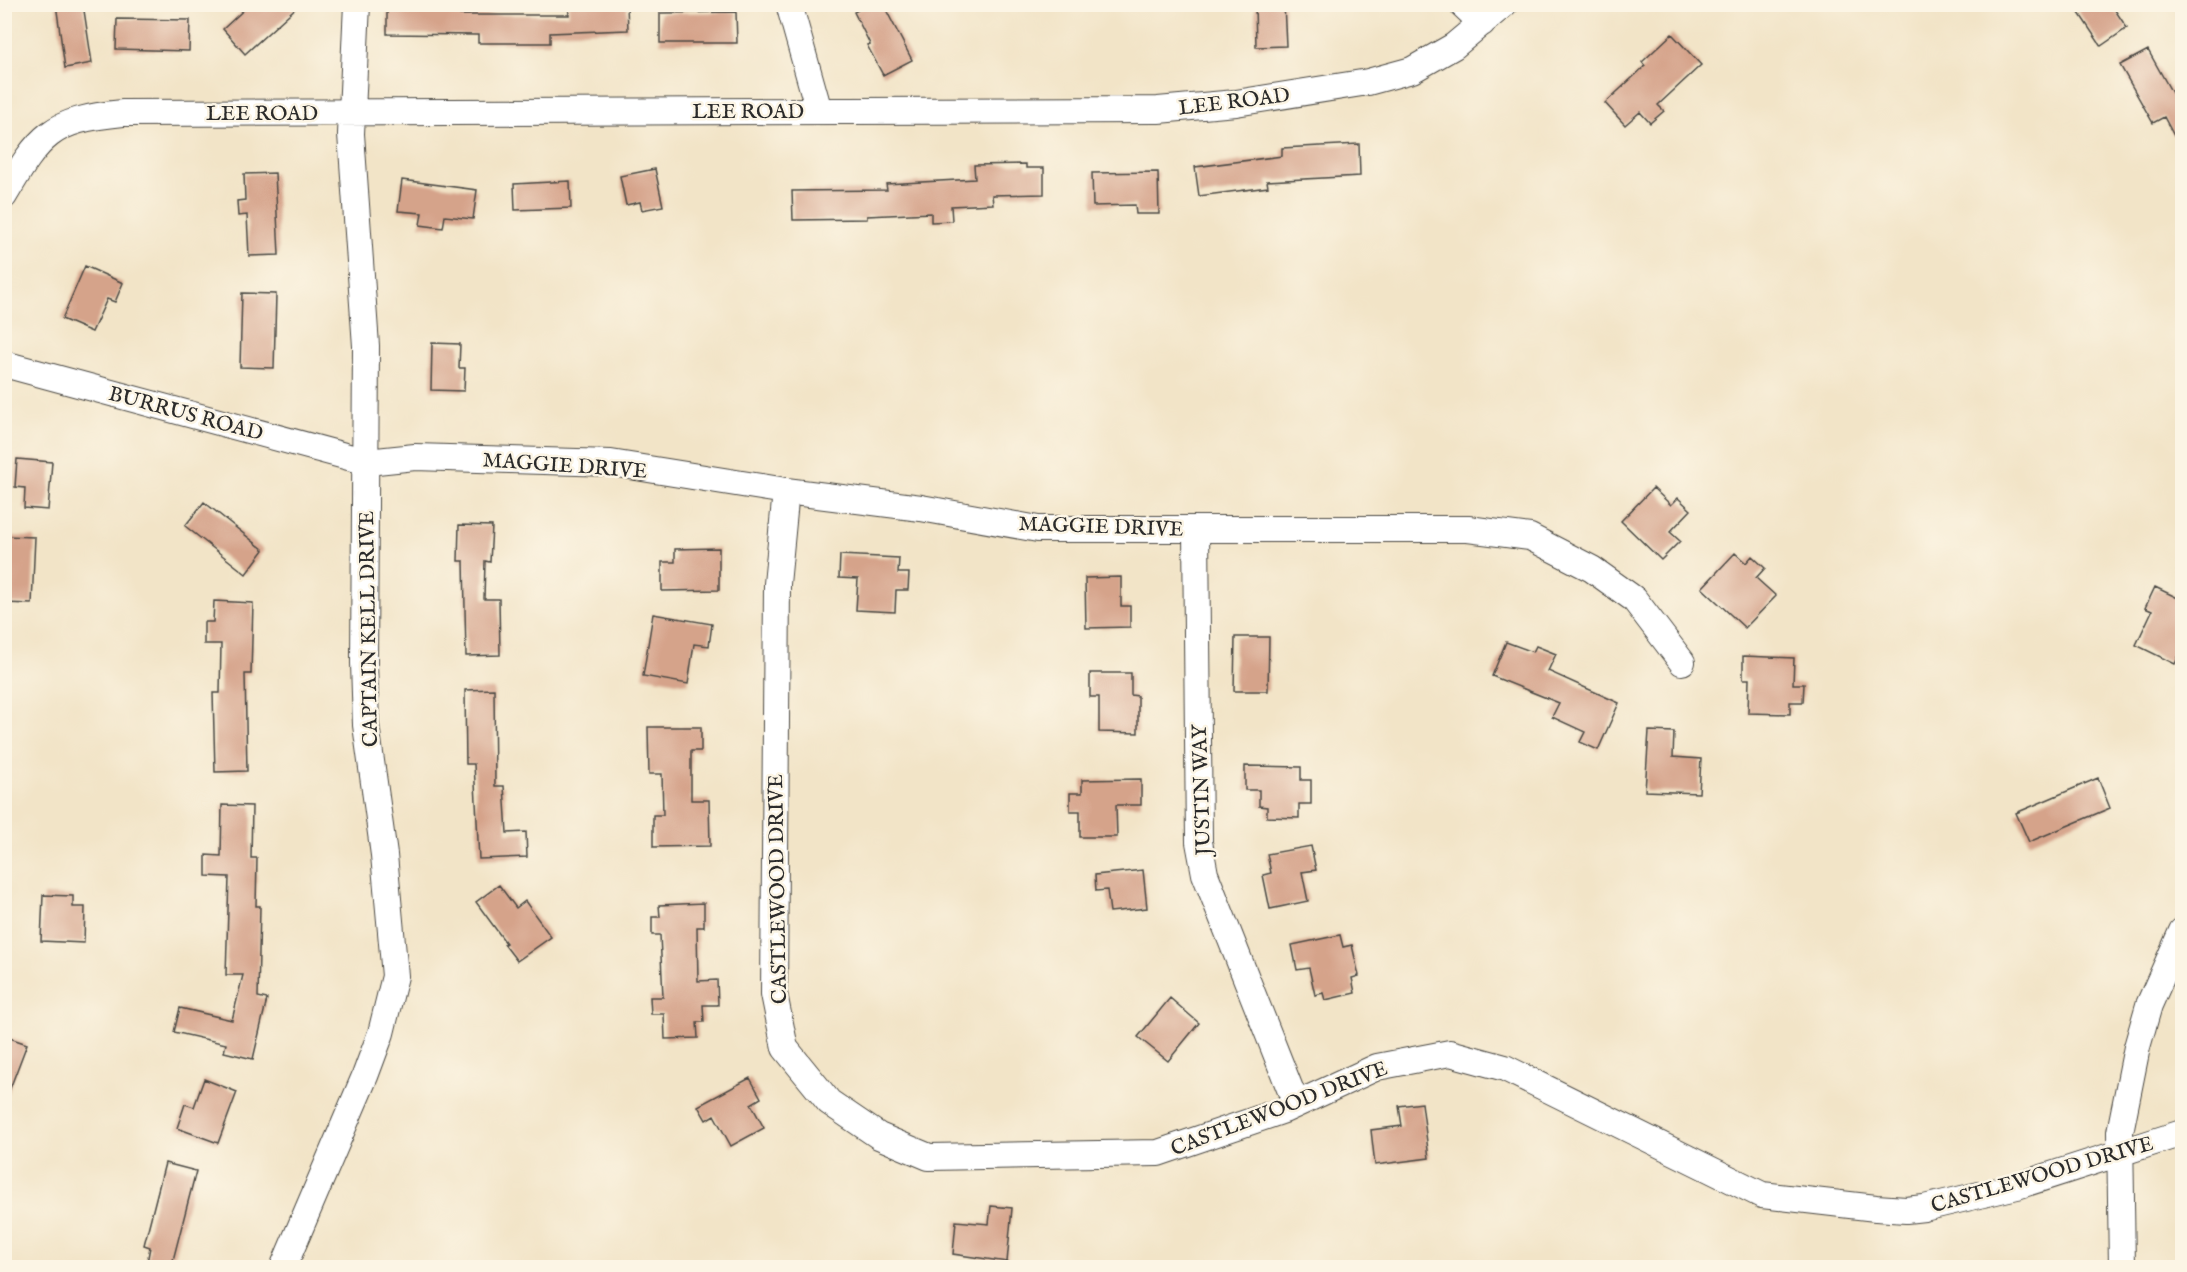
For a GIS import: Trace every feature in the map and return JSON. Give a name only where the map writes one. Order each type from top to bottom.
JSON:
[{"type":"street","name":"CAPTAIN KELL DRIVE","points":[[283,1268],[365,1076],[381,1033],[395,976],[384,855],[366,725],[364,663],[366,345],[351,134],[357,4]]},
{"type":"street","points":[[789,4],[819,111]]},
{"type":"street","points":[[1462,4],[1482,22]]},
{"type":"street","name":"LEE ROAD","points":[[4,196],[28,156],[43,138],[70,122],[88,116],[123,113],[1158,110],[1236,103],[1368,82],[1412,70],[1454,46],[1504,4]]},
{"type":"street","name":"BURRUS ROAD","points":[[4,364],[367,462]]},
{"type":"street","name":"MAGGIE DRIVE","points":[[367,462],[415,457],[610,463],[786,491],[921,508],[1038,529],[1468,529],[1530,537],[1592,569],[1634,599],[1682,662]]},
{"type":"street","name":"CASTLEWOOD DRIVE","points":[[786,491],[777,584],[774,994],[785,1048],[830,1102],[879,1136],[929,1157],[1158,1153],[1296,1104],[1377,1067],[1450,1053],[1505,1068],[1762,1195],[1876,1208],[1906,1210],[1924,1208],[2017,1186],[2182,1133]]},
{"type":"street","name":"JUSTIN WAY","points":[[1196,530],[1199,842],[1205,874],[1296,1104]]},
{"type":"street","points":[[2122,1268],[2120,1132],[2137,1047],[2149,1005],[2182,931]]},
{"type":"building","points":[[56,4],[83,4],[92,63],[65,68]]},
{"type":"building","points":[[250,4],[300,4],[245,54],[223,29]]},
{"type":"building","points":[[460,4],[460,15],[569,15],[568,4],[627,4],[628,30],[550,33],[550,43],[478,43],[478,35],[387,34],[387,5]]},
{"type":"building","points":[[869,4],[883,4],[912,60],[883,75],[867,45],[870,44],[854,12]]},
{"type":"building","points":[[1255,4],[1284,4],[1286,46],[1256,47]]},
{"type":"building","points":[[2073,4],[2111,4],[2127,28],[2101,46]]},
{"type":"building","points":[[736,12],[737,43],[660,43],[660,13]]},
{"type":"building","points":[[117,19],[190,20],[189,51],[116,49]]},
{"type":"building","points":[[1672,34],[1701,65],[1658,105],[1664,111],[1650,123],[1640,112],[1625,125],[1605,103],[1645,66],[1642,62]]},
{"type":"building","points":[[2148,50],[2182,111],[2182,151],[2164,117],[2153,123],[2120,65]]},
{"type":"building","points":[[1359,144],[1360,176],[1267,181],[1268,187],[1199,196],[1195,167],[1282,156],[1282,148]]},
{"type":"building","points":[[1026,164],[1026,168],[1044,168],[1044,194],[992,195],[993,204],[951,206],[952,221],[931,222],[931,213],[867,216],[867,219],[793,220],[792,191],[887,190],[886,184],[975,179],[974,165]]},
{"type":"building","points":[[655,169],[663,206],[642,210],[640,202],[626,205],[620,176]]},
{"type":"building","points":[[1158,172],[1159,214],[1136,214],[1135,205],[1093,206],[1092,173]]},
{"type":"building","points":[[275,173],[279,255],[249,256],[247,215],[238,216],[237,201],[245,200],[244,174]]},
{"type":"building","points":[[402,180],[477,190],[473,219],[445,216],[443,228],[420,225],[422,213],[398,211]]},
{"type":"building","points":[[570,181],[571,208],[515,210],[514,184]]},
{"type":"building","points":[[85,266],[123,283],[115,302],[107,299],[92,332],[62,319]]},
{"type":"building","points":[[242,293],[276,294],[274,368],[240,367]]},
{"type":"building","points":[[432,343],[460,344],[459,368],[465,368],[464,391],[431,390]]},
{"type":"building","points":[[17,459],[52,462],[48,510],[24,508],[25,488],[15,487]]},
{"type":"building","points":[[1653,488],[1671,505],[1678,498],[1691,510],[1670,532],[1680,541],[1661,560],[1621,521]]},
{"type":"building","points":[[204,502],[264,550],[246,574],[185,526]]},
{"type":"building","points":[[459,525],[492,526],[490,562],[485,561],[484,599],[499,599],[500,655],[466,656],[464,561],[458,561]]},
{"type":"building","points":[[4,536],[35,537],[32,604],[4,603]]},
{"type":"building","points":[[719,548],[719,590],[662,591],[662,562],[675,562],[675,549]]},
{"type":"building","points":[[1735,553],[1746,563],[1752,556],[1765,568],[1756,578],[1776,596],[1745,628],[1702,588]]},
{"type":"building","points":[[840,555],[899,558],[898,573],[909,573],[908,590],[896,590],[895,612],[856,610],[858,579],[839,578]]},
{"type":"building","points":[[1121,577],[1121,606],[1130,606],[1130,627],[1086,628],[1085,578]]},
{"type":"building","points":[[2155,587],[2182,600],[2182,649],[2175,664],[2136,645],[2152,611],[2145,608]]},
{"type":"building","points":[[214,601],[253,603],[251,674],[245,674],[247,771],[215,772],[213,693],[220,693],[221,644],[204,644],[204,622],[213,622]]},
{"type":"building","points":[[653,614],[712,624],[709,646],[694,644],[688,684],[643,676]]},
{"type":"building","points":[[1235,637],[1269,637],[1268,691],[1234,691]]},
{"type":"building","points":[[1506,642],[1533,652],[1536,646],[1556,654],[1548,671],[1619,703],[1598,750],[1580,742],[1585,732],[1552,717],[1559,703],[1492,676]]},
{"type":"building","points":[[1743,656],[1794,658],[1793,684],[1804,684],[1803,702],[1790,702],[1790,714],[1748,713],[1749,679],[1743,679]]},
{"type":"building","points":[[1090,673],[1131,673],[1131,695],[1138,696],[1138,733],[1099,732],[1099,697],[1090,697]]},
{"type":"building","points":[[494,689],[495,786],[504,786],[507,833],[526,832],[527,857],[479,859],[474,764],[466,764],[465,690]]},
{"type":"building","points":[[648,727],[701,727],[701,751],[691,751],[691,800],[709,800],[710,846],[653,847],[653,815],[663,815],[662,774],[649,774]]},
{"type":"building","points":[[1649,731],[1674,732],[1673,757],[1701,759],[1699,793],[1645,791]]},
{"type":"building","points":[[1245,766],[1301,767],[1301,780],[1311,780],[1311,804],[1299,804],[1299,818],[1267,817],[1267,807],[1259,806],[1259,790],[1245,790]]},
{"type":"building","points":[[2098,778],[2110,808],[2029,842],[2016,813]]},
{"type":"building","points":[[1141,779],[1141,805],[1116,805],[1117,837],[1080,837],[1080,811],[1070,811],[1070,793],[1082,793],[1082,780]]},
{"type":"building","points":[[222,805],[252,806],[251,858],[257,858],[256,906],[260,906],[258,997],[267,999],[253,1059],[224,1052],[226,1044],[174,1032],[180,1008],[232,1020],[243,975],[226,975],[229,877],[206,876],[206,855],[221,856]]},
{"type":"building","points":[[1311,846],[1316,870],[1302,872],[1308,901],[1270,909],[1263,875],[1271,873],[1267,854]]},
{"type":"building","points":[[1143,870],[1147,908],[1110,912],[1107,890],[1096,891],[1095,875]]},
{"type":"building","points":[[499,885],[516,908],[525,901],[551,937],[517,961],[476,902]]},
{"type":"building","points":[[43,895],[73,896],[73,907],[85,907],[84,943],[41,941]]},
{"type":"building","points":[[704,903],[704,927],[697,927],[698,981],[717,980],[718,1005],[703,1005],[704,1022],[697,1022],[698,1038],[665,1039],[664,1014],[651,1014],[650,997],[663,997],[660,935],[652,935],[652,917],[660,917],[659,905]]},
{"type":"building","points":[[1340,935],[1343,947],[1352,945],[1359,976],[1352,978],[1355,993],[1325,1000],[1323,993],[1315,995],[1309,968],[1297,970],[1292,945]]},
{"type":"building","points":[[1170,998],[1199,1023],[1168,1061],[1138,1037]]},
{"type":"building","points":[[4,1036],[27,1044],[6,1099],[4,1099]]},
{"type":"building","points":[[750,1078],[761,1098],[751,1104],[764,1128],[731,1146],[714,1115],[706,1120],[698,1106]]},
{"type":"building","points":[[204,1079],[237,1092],[218,1143],[177,1128],[185,1104],[194,1107]]},
{"type":"building","points":[[1422,1103],[1429,1158],[1375,1165],[1371,1130],[1402,1126],[1399,1106]]},
{"type":"building","points":[[165,1163],[196,1171],[171,1268],[146,1268],[150,1247],[144,1245]]},
{"type":"building","points":[[991,1206],[1012,1208],[1007,1262],[953,1254],[956,1221],[989,1224]]}]
